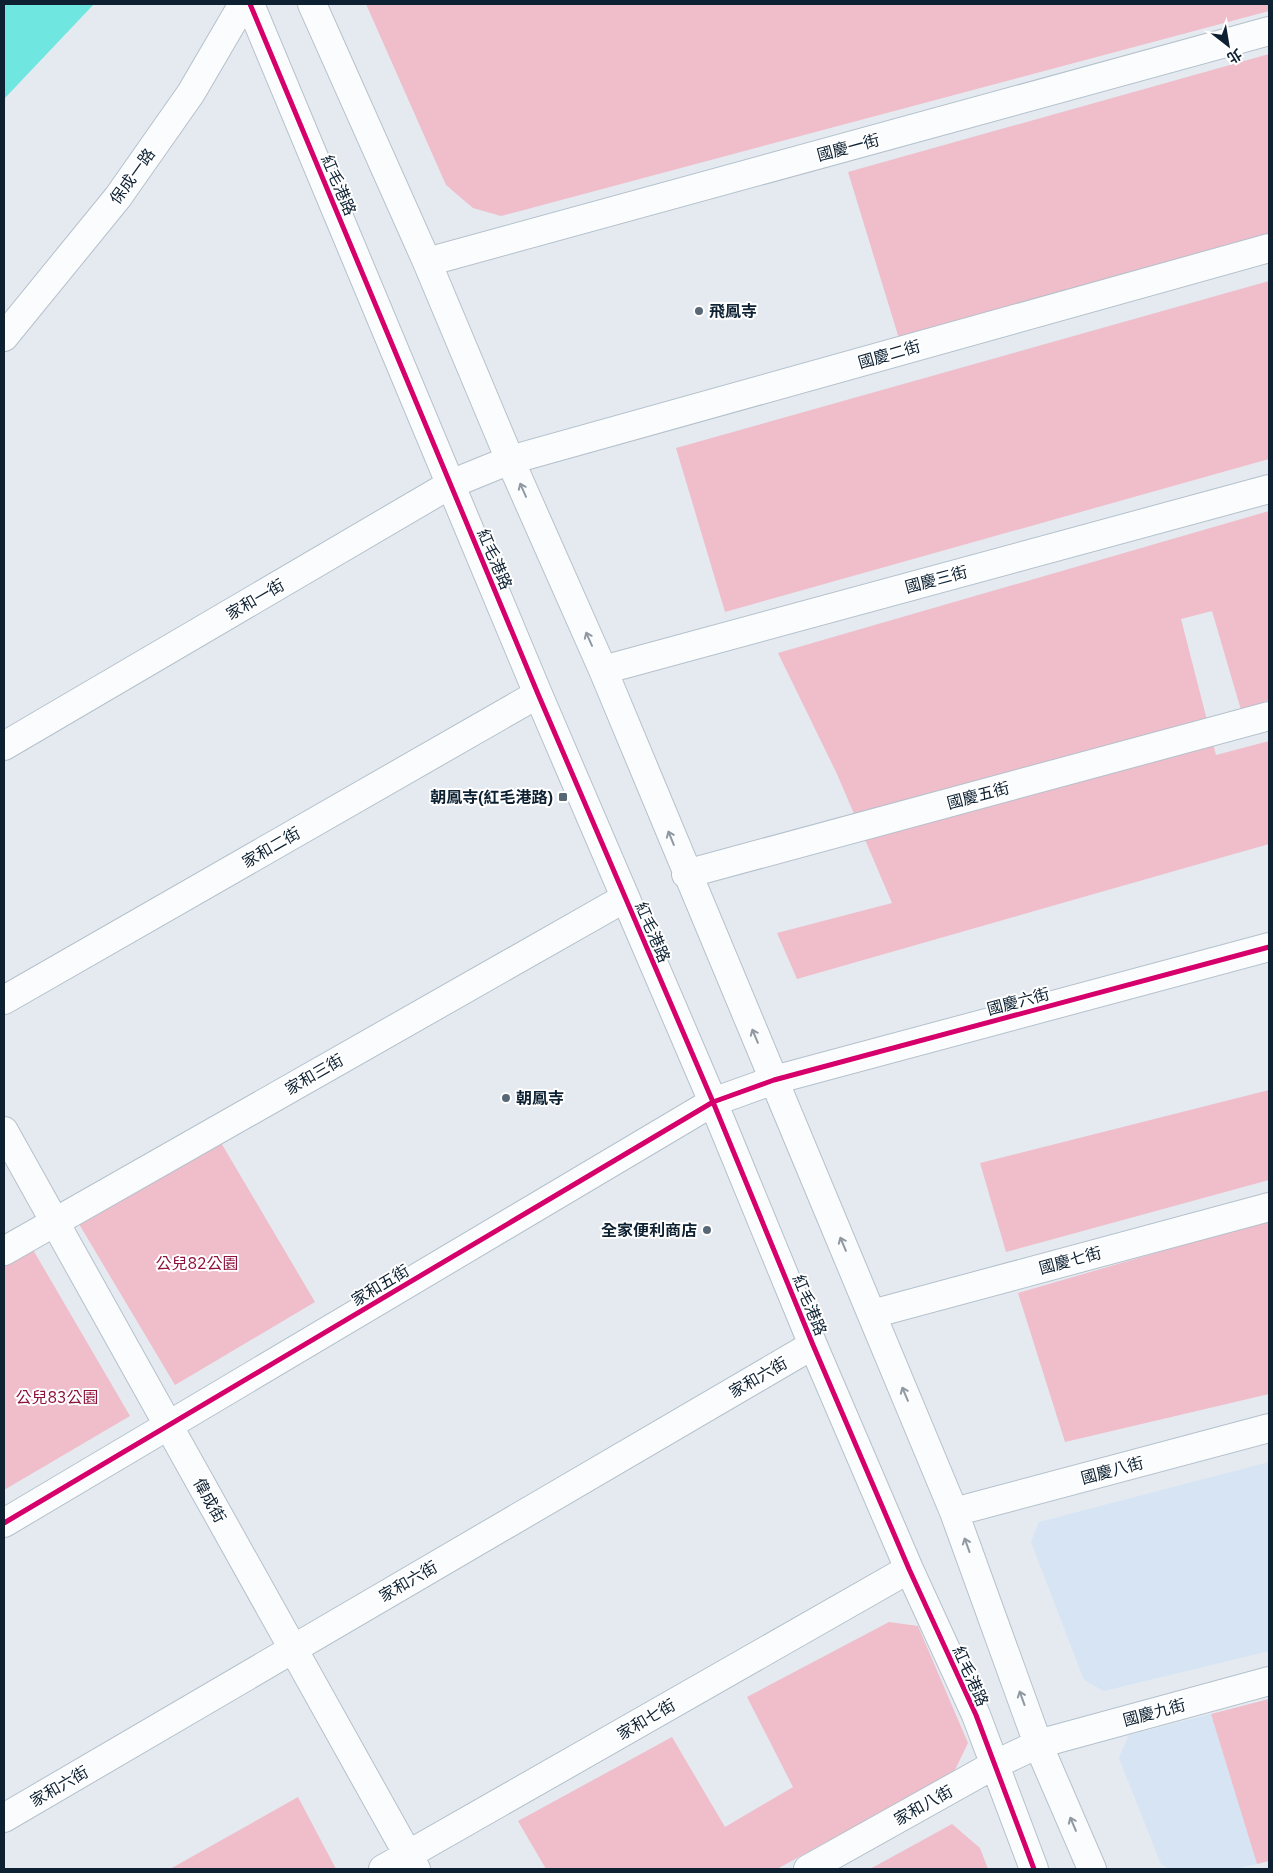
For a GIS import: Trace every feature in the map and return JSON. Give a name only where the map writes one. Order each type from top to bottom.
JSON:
[{"type":"street","name":"保成一路","points":[[4,336],[118,197],[192,93],[243,4]]},
{"type":"street","name":"紅毛港路","points":[[250,4],[538,694],[713,1102],[813,1345],[909,1569],[976,1715],[1034,1869]]},
{"type":"street","points":[[312,4],[427,262],[510,460],[603,670],[686,874],[954,1512],[1038,1744],[1092,1869]]},
{"type":"street","name":"國慶一街","points":[[427,262],[1269,31]]},
{"type":"street","name":"國慶二街","points":[[510,460],[1269,248]]},
{"type":"street","name":"家和一街","points":[[4,746],[451,484],[510,460]]},
{"type":"street","name":"國慶三街","points":[[603,670],[1269,488]]},
{"type":"street","name":"家和二街","points":[[4,1000],[538,694]]},
{"type":"street","name":"國慶五街","points":[[686,874],[1269,716]]},
{"type":"street","name":"家和三街","points":[[4,1251],[625,898]]},
{"type":"street","name":"國慶六街","points":[[774,1080],[1269,947]]},
{"type":"street","name":"家和五街","points":[[4,1523],[713,1102],[774,1080]]},
{"type":"street","name":"偉成街","points":[[4,1131],[412,1862]]},
{"type":"street","name":"國慶七街","points":[[872,1314],[1269,1207]]},
{"type":"street","name":"家和六街","points":[[4,1818],[813,1345]]},
{"type":"street","name":"國慶八街","points":[[954,1512],[1269,1428]]},
{"type":"street","name":"家和七街","points":[[383,1869],[412,1862],[909,1569]]},
{"type":"street","name":"國慶九街","points":[[1038,1744],[1269,1681]]},
{"type":"street","name":"家和八街","points":[[808,1869],[994,1765],[1038,1744]]},
{"type":"shaded area","points":[[1269,1462],[1269,1651],[1104,1691],[1084,1680],[1031,1542],[1039,1522]]},
{"type":"shaded area","points":[[1211,1714],[1257,1864],[1234,1869],[1169,1869],[1161,1864],[1119,1758],[1129,1735]]},
{"type":"green space","points":[[366,4],[1269,4],[1269,11],[501,216],[473,208],[446,185]]},
{"type":"green space","points":[[1269,54],[1269,237],[901,345],[848,172]]},
{"type":"green space","points":[[1269,281],[1269,459],[725,612],[676,448]]},
{"type":"green space","points":[[1269,511],[1269,700],[1241,710],[1212,611],[1181,619],[1216,755],[1269,741],[1269,844],[797,979],[777,933],[892,903],[837,774],[778,653]]},
{"type":"green space","points":[[1269,1090],[1269,1180],[1006,1252],[980,1163]]},
{"type":"green space","name":"公兒82公園","points":[[220,1141],[315,1302],[175,1385],[79,1224]]},
{"type":"green space","points":[[1269,1220],[1269,1394],[1065,1442],[1018,1293]]},
{"type":"green space","name":"公兒83公園","points":[[32,1248],[130,1416],[4,1490],[4,1264]]},
{"type":"green space","points":[[889,1622],[918,1626],[968,1743],[954,1772],[777,1869],[546,1869],[518,1821],[672,1737],[725,1827],[793,1787],[747,1697]]},
{"type":"green space","points":[[1269,1699],[1269,1861],[1257,1864],[1211,1714]]},
{"type":"green space","points":[[298,1797],[336,1869],[170,1869]]},
{"type":"green space","points":[[952,1824],[980,1848],[988,1869],[870,1869]]},
{"type":"water","points":[[4,4],[94,4],[4,99]]},
{"type":"cycle path","points":[[250,4],[538,694],[713,1102],[813,1345],[909,1569],[976,1715],[1034,1869]]},
{"type":"cycle path","points":[[4,1523],[713,1102],[774,1080],[1269,947]]},
{"type":"place","name":"飛鳳寺","points":[[699,311]]},
{"type":"place","name":"朝鳳寺(紅毛港路)","points":[[563,797]]},
{"type":"place","name":"朝鳳寺","points":[[506,1098]]},
{"type":"place","name":"全家便利商店","points":[[707,1230]]}]
